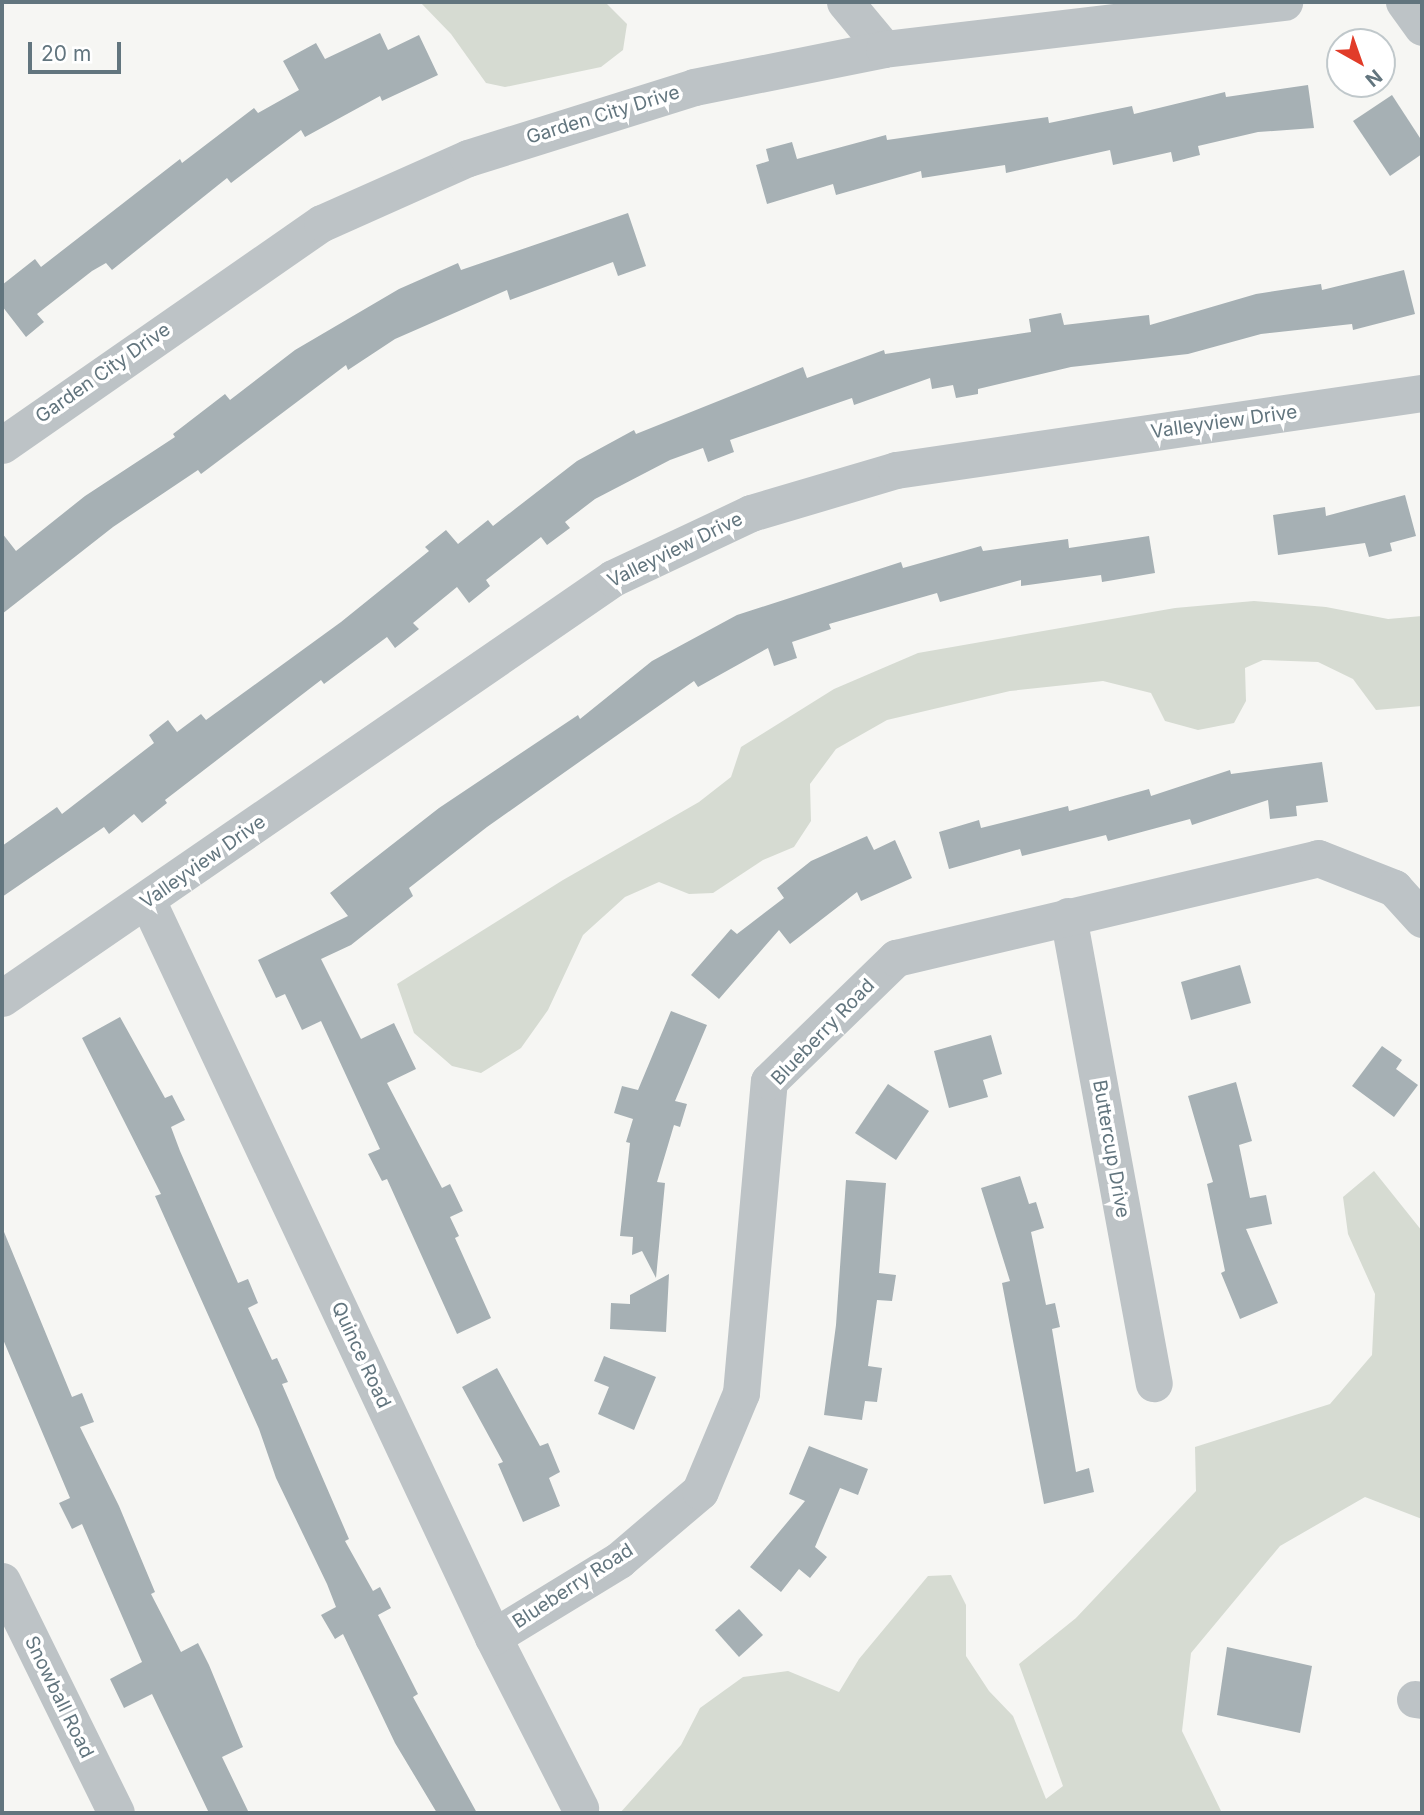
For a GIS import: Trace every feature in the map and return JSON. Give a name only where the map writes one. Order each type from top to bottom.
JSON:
[{"type":"street","points":[[845,2],[884,48]]},
{"type":"street","name":"Garden City Drive","points":[[2,445],[253,268],[322,223],[392,189],[566,124],[681,91],[884,48],[1284,2]]},
{"type":"street","points":[[1404,2],[1422,27]]},
{"type":"street","name":"Valleyview Drive","points":[[2,998],[613,578],[751,513],[896,470],[1422,393]]},
{"type":"street","name":"Blueberry Road","points":[[493,1637],[619,1560],[700,1491],[741,1393],[769,1081],[896,958],[1318,858],[1394,888],[1422,919]]},
{"type":"street","name":"Quince Road","points":[[147,900],[493,1637],[580,1808]]},
{"type":"street","name":"Buttercup Drive","points":[[1068,916],[1154,1383]]},
{"type":"street","name":"Snowball Road","points":[[2,1581],[116,1813]]},
{"type":"shaded area","points":[[420,2],[605,2],[627,24],[623,50],[601,67],[505,87],[486,83],[451,34]]},
{"type":"shaded area","points":[[1254,601],[1326,607],[1388,619],[1422,616],[1422,706],[1376,710],[1353,679],[1318,662],[1263,660],[1245,668],[1246,701],[1234,723],[1198,730],[1165,721],[1151,693],[1103,681],[1010,691],[887,720],[836,749],[810,784],[811,821],[794,847],[763,860],[713,893],[689,894],[659,882],[625,897],[583,935],[548,1010],[521,1048],[481,1073],[452,1066],[414,1033],[397,984],[563,880],[699,802],[731,777],[741,747],[834,689],[918,653],[1175,608]]},
{"type":"shaded area","points":[[1374,1171],[1422,1231],[1422,1519],[1365,1497],[1280,1546],[1191,1653],[1182,1731],[1222,1813],[620,1813],[681,1745],[700,1708],[743,1677],[788,1671],[839,1692],[859,1659],[928,1576],[951,1575],[966,1605],[966,1656],[989,1691],[1013,1716],[1046,1799],[1063,1786],[1019,1664],[1076,1618],[1196,1491],[1195,1447],[1330,1404],[1372,1355],[1375,1294],[1348,1234],[1343,1197]]},
{"type":"building","points":[[380,33],[388,50],[419,35],[438,75],[382,101],[380,96],[305,137],[301,130],[231,183],[227,178],[112,270],[106,263],[92,271],[37,314],[44,322],[26,337],[2,306],[2,285],[35,259],[41,267],[180,159],[182,163],[254,108],[258,113],[299,90],[283,61],[316,43],[325,59]]},
{"type":"building","points":[[1308,85],[1314,128],[1258,132],[1198,146],[1200,155],[1173,162],[1171,152],[1113,165],[1110,150],[1006,173],[1005,165],[922,178],[921,171],[836,195],[833,184],[767,204],[756,165],[769,161],[766,149],[792,142],[797,159],[886,135],[887,140],[1048,117],[1049,123],[1132,106],[1134,114],[1225,92],[1226,97]]},
{"type":"building","points":[[1388,98],[1394,98],[1422,141],[1422,154],[1390,176],[1353,121]]},
{"type":"building","points":[[628,213],[646,266],[618,276],[613,262],[510,300],[507,290],[395,339],[348,370],[346,365],[201,474],[198,470],[113,527],[2,614],[2,533],[16,551],[85,496],[175,437],[173,434],[225,394],[230,400],[295,350],[399,289],[458,263],[461,270]]},
{"type":"building","points":[[1404,270],[1415,314],[1353,330],[1352,324],[1261,334],[1188,354],[1071,367],[978,389],[978,394],[956,398],[953,385],[932,389],[930,378],[854,405],[852,398],[730,440],[734,452],[708,462],[703,448],[670,460],[595,499],[565,522],[570,528],[547,545],[541,537],[486,580],[490,586],[469,603],[457,587],[413,623],[419,629],[395,648],[387,637],[324,684],[321,680],[165,800],[167,803],[142,823],[134,814],[109,834],[104,827],[2,897],[2,846],[57,807],[62,814],[154,743],[149,735],[168,720],[177,732],[201,714],[206,720],[341,622],[429,551],[425,547],[446,530],[458,544],[488,520],[493,526],[577,461],[634,430],[636,434],[803,367],[807,378],[884,350],[885,354],[1031,332],[1029,319],[1061,313],[1064,325],[1149,315],[1150,325],[1256,294],[1321,284],[1322,290]]},
{"type":"building","points":[[1405,495],[1416,536],[1390,543],[1392,551],[1369,557],[1365,543],[1278,555],[1273,515],[1325,507],[1326,516]]},
{"type":"building","points":[[1149,536],[1155,573],[1102,582],[1101,575],[1021,586],[1021,580],[940,602],[937,593],[829,624],[831,629],[792,642],[797,658],[774,666],[768,648],[698,687],[694,681],[487,827],[409,888],[413,896],[351,945],[321,959],[361,1039],[394,1023],[416,1069],[387,1083],[442,1188],[450,1184],[463,1211],[450,1217],[459,1236],[455,1238],[491,1318],[457,1334],[387,1179],[382,1181],[368,1154],[380,1149],[321,1021],[302,1030],[285,994],[276,998],[258,960],[348,916],[330,893],[439,808],[578,715],[580,719],[652,661],[737,615],[901,562],[903,568],[981,546],[983,551],[1068,539],[1069,548]]},
{"type":"building","points":[[1322,762],[1328,802],[1296,806],[1297,816],[1270,819],[1268,800],[1192,825],[1190,819],[1108,841],[1106,835],[1022,856],[1020,849],[949,869],[939,832],[979,820],[981,828],[1068,806],[1069,811],[1149,789],[1151,796],[1230,770],[1231,774]]},
{"type":"building","points":[[867,836],[874,850],[895,840],[912,878],[861,901],[857,892],[790,944],[779,930],[719,999],[691,975],[731,929],[737,934],[784,898],[777,888],[811,861]]},
{"type":"building","points":[[1240,965],[1251,1003],[1191,1020],[1181,982]]},
{"type":"building","points":[[671,1011],[707,1025],[675,1101],[687,1104],[680,1127],[674,1125],[657,1182],[665,1183],[656,1278],[642,1251],[632,1255],[633,1237],[620,1236],[630,1143],[626,1142],[633,1119],[614,1113],[622,1086],[638,1090]]},
{"type":"building","points":[[120,1017],[165,1098],[172,1095],[185,1120],[171,1127],[180,1151],[238,1283],[248,1279],[258,1303],[248,1308],[272,1360],[277,1358],[288,1382],[282,1384],[349,1539],[345,1541],[373,1591],[380,1587],[391,1608],[378,1615],[418,1694],[413,1697],[477,1813],[437,1813],[395,1743],[343,1634],[335,1639],[321,1615],[336,1607],[327,1584],[276,1478],[259,1429],[155,1196],[161,1194],[82,1038]]},
{"type":"building","points":[[991,1035],[1002,1074],[983,1080],[988,1097],[949,1108],[934,1051]]},
{"type":"building","points":[[1382,1046],[1402,1060],[1396,1069],[1418,1085],[1394,1117],[1352,1086]]},
{"type":"building","points":[[1236,1082],[1252,1141],[1239,1145],[1250,1198],[1266,1195],[1272,1224],[1246,1229],[1278,1303],[1240,1319],[1221,1273],[1225,1271],[1207,1184],[1213,1182],[1188,1096]]},
{"type":"building","points":[[888,1084],[929,1111],[896,1160],[855,1133]]},
{"type":"building","points":[[1020,1176],[1029,1204],[1036,1202],[1044,1228],[1031,1232],[1046,1305],[1055,1303],[1060,1327],[1052,1329],[1076,1472],[1089,1468],[1094,1492],[1044,1504],[1002,1283],[1010,1281],[981,1188]]},
{"type":"building","points":[[846,1180],[886,1183],[879,1273],[896,1275],[892,1301],[877,1300],[868,1366],[882,1368],[877,1402],[865,1401],[862,1420],[824,1415],[836,1325]]},
{"type":"building","points":[[2,1227],[72,1397],[82,1393],[94,1422],[80,1427],[119,1506],[155,1592],[151,1594],[181,1652],[198,1643],[209,1665],[243,1747],[222,1757],[249,1813],[209,1813],[152,1694],[124,1708],[110,1679],[142,1662],[82,1524],[72,1529],[59,1503],[70,1498],[2,1337]]},
{"type":"building","points":[[669,1274],[666,1332],[610,1329],[611,1303],[630,1304],[630,1295]]},
{"type":"building","points":[[604,1356],[656,1377],[634,1430],[598,1414],[609,1387],[594,1381]]},
{"type":"building","points":[[497,1368],[540,1446],[548,1443],[560,1472],[549,1478],[560,1506],[523,1522],[498,1464],[503,1462],[462,1387]]},
{"type":"building","points":[[809,1446],[868,1469],[858,1495],[840,1488],[815,1547],[827,1557],[810,1578],[799,1569],[781,1592],[750,1567],[805,1501],[789,1494]]},
{"type":"building","points":[[739,1609],[763,1635],[739,1657],[715,1630]]},
{"type":"building","points":[[1227,1647],[1312,1666],[1300,1733],[1217,1715]]}]
